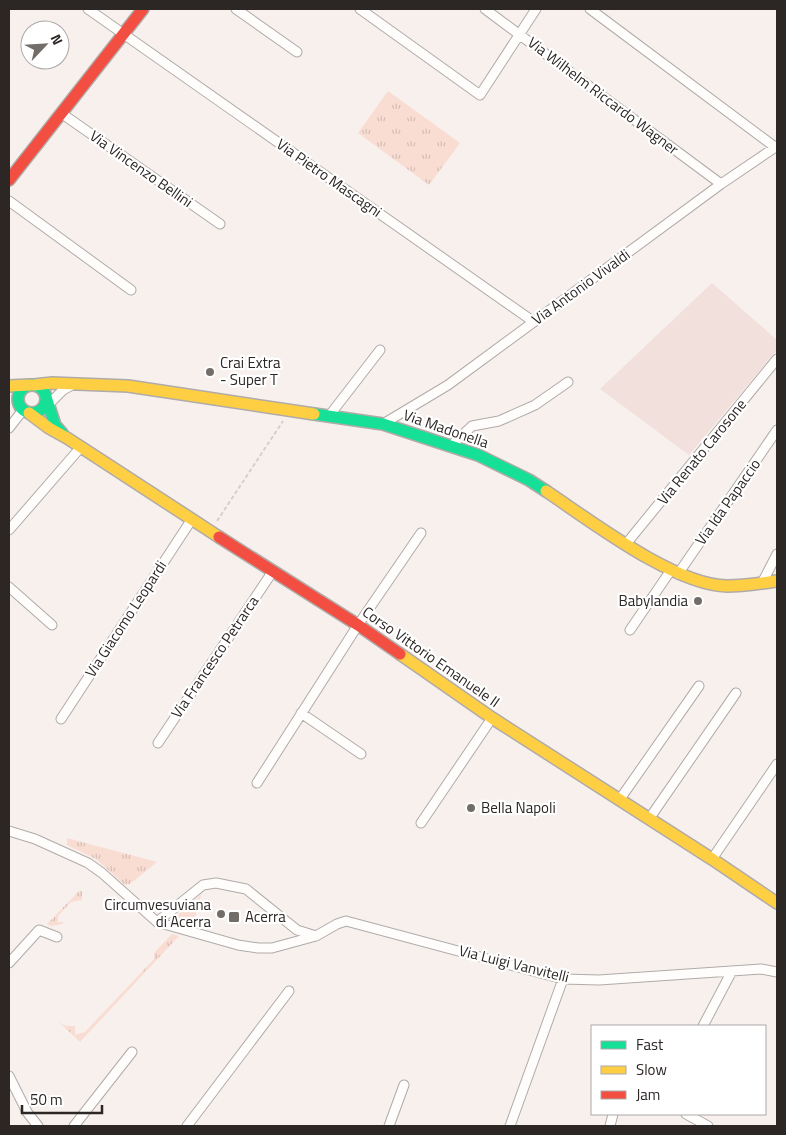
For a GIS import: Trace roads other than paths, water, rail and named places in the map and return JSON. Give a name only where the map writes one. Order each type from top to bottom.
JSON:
[{"type":"main road","points":[[9,180],[143,9]]},
{"type":"main road","name":"Via Madonella","points":[[9,386],[52,383],[128,386],[383,424],[452,445],[478,455],[529,480],[626,544],[674,572],[707,583],[727,586],[777,581]]},
{"type":"main road","points":[[32,385],[22,389],[19,393],[18,402],[24,410],[37,413],[46,403]]},
{"type":"main road","name":"Corso Vittorio Emanuele II","points":[[32,385],[42,389],[55,425],[68,438]]},
{"type":"main road","name":"Corso Vittorio Emanuele II","points":[[9,398],[49,428],[68,438],[210,531],[358,624],[492,718],[620,799],[777,903]]},
{"type":"street","name":"Via Pietro Mascagni","points":[[88,9],[534,322]]},
{"type":"street","points":[[236,9],[297,52]]},
{"type":"street","points":[[360,9],[480,95],[536,9]]},
{"type":"street","name":"Via Wilhelm Riccardo Wagner","points":[[485,9],[721,184]]},
{"type":"street","points":[[590,9],[776,146]]},
{"type":"street","name":"Via Vincenzo Bellini","points":[[61,113],[220,224]]},
{"type":"street","name":"Via Antonio Vivaldi","points":[[383,424],[448,385],[721,184],[776,146]]},
{"type":"street","points":[[9,202],[130,290]]},
{"type":"street","points":[[329,416],[380,350]]},
{"type":"street","name":"Via Renato Carosone","points":[[626,544],[777,359]]},
{"type":"street","points":[[452,445],[472,426],[498,421],[535,405],[568,382]]},
{"type":"street","points":[[46,403],[74,384]]},
{"type":"street","points":[[9,428],[24,410]]},
{"type":"street","name":"Via Ida Papaccio","points":[[630,630],[777,430]]},
{"type":"street","points":[[9,530],[82,447]]},
{"type":"street","name":"Via Giacomo Leopardi","points":[[61,719],[192,519]]},
{"type":"street","points":[[257,783],[358,624],[421,533]]},
{"type":"street","points":[[762,583],[777,554]]},
{"type":"street","name":"Via Francesco Petrarca","points":[[158,743],[273,571]]},
{"type":"street","points":[[9,587],[52,624]]},
{"type":"street","points":[[620,799],[699,686]]},
{"type":"street","points":[[649,819],[736,693]]},
{"type":"street","points":[[301,714],[361,754]]},
{"type":"street","points":[[421,823],[492,718]]},
{"type":"street","points":[[712,859],[777,764]]},
{"type":"street","name":"Via Luigi Vanvitelli","points":[[9,831],[35,838],[88,863],[157,922],[238,945],[272,948],[316,936],[346,921],[563,978],[599,980],[760,969],[777,972]]},
{"type":"street","points":[[157,922],[203,886],[216,883],[246,889],[297,930],[316,936]]},
{"type":"street","points":[[9,963],[39,930],[57,936]]},
{"type":"street","points":[[704,1025],[732,971]]},
{"type":"street","points":[[510,1126],[563,978]]},
{"type":"street","points":[[187,1126],[289,990]]},
{"type":"street","points":[[74,1126],[132,1052]]},
{"type":"street","points":[[9,1076],[27,1112],[38,1126]]},
{"type":"street","points":[[389,1126],[404,1085]]},
{"type":"street","points":[[688,1115],[704,1125]]},
{"type":"place","name":"Crai Extra - Super T","points":[[210,372]]},
{"type":"place","name":"Babylandia","points":[[698,601]]},
{"type":"place","name":"Bella Napoli","points":[[471,808]]},
{"type":"place","name":"Circumvesuviana di Acerra","points":[[221,914]]},
{"type":"place","name":"Acerra","points":[[234,917]]}]
